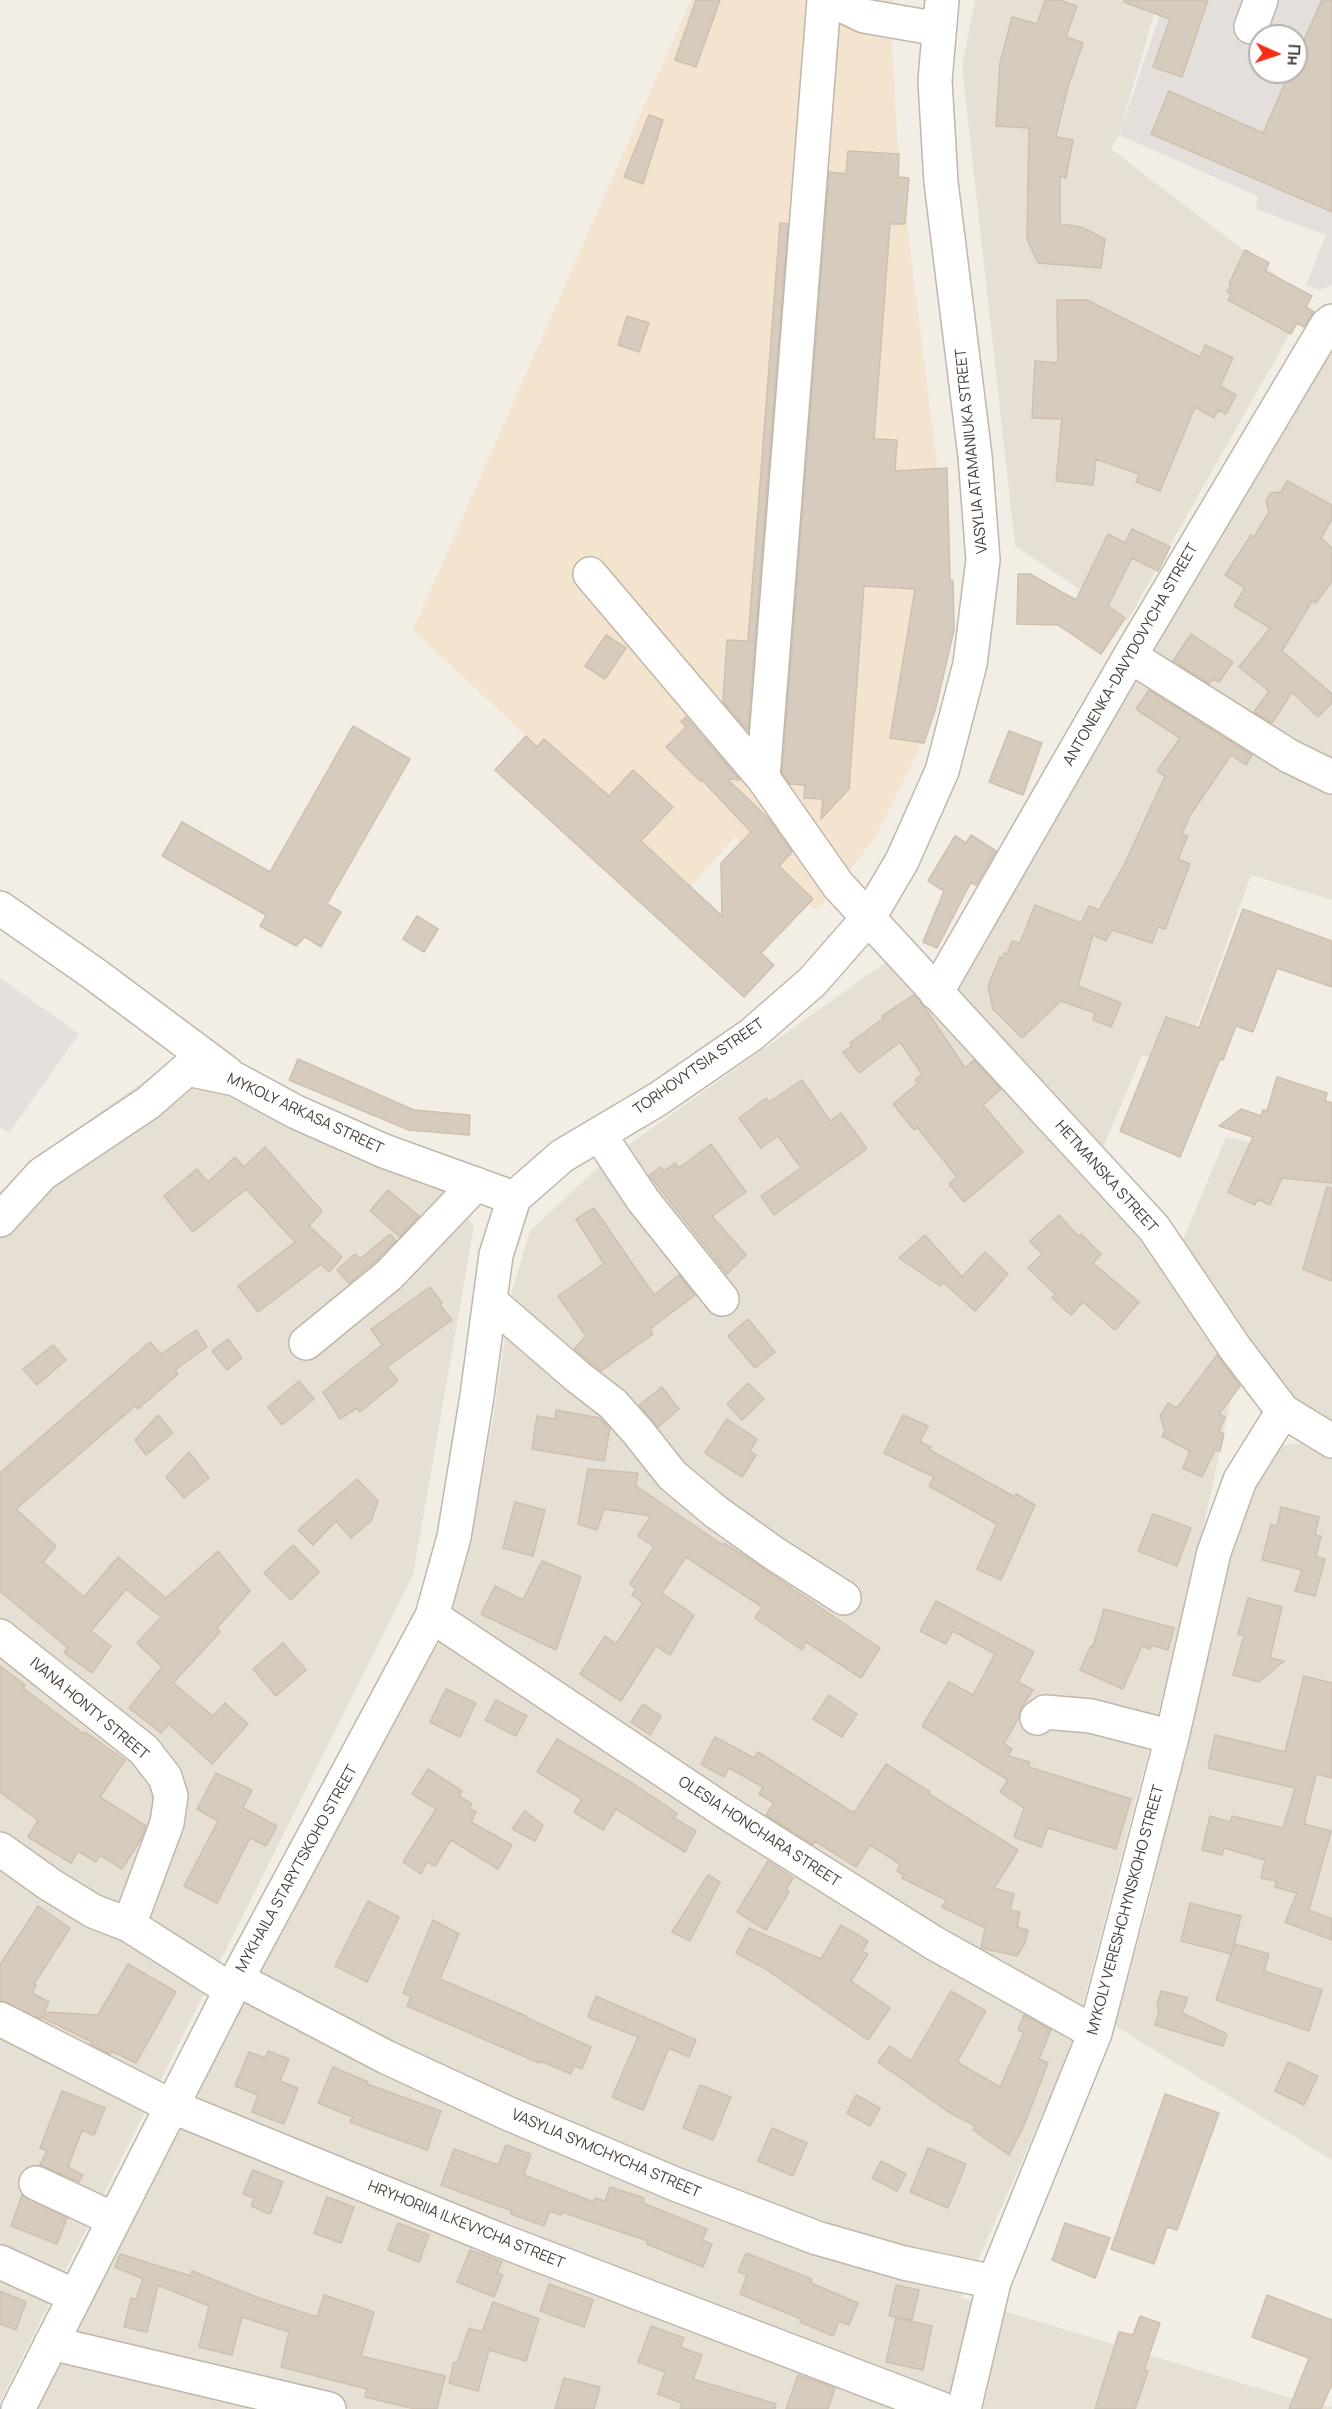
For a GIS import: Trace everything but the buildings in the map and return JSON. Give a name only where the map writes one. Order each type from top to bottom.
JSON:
[{"type":"street","points":[[763,778],[824,0]]},
{"type":"street","points":[[831,0],[864,16],[940,14]]},
{"type":"street","name":"VASYLIA ATAMANIUKA STREET","points":[[869,917],[902,861],[942,771],[970,664],[983,560],[975,456],[941,182],[935,81],[940,14]]},
{"type":"street","name":"ANTONENKA-DAVYDOVYCHA STREET","points":[[936,993],[1130,656],[1321,335],[1332,321]]},
{"type":"street","name":"HETMANSKA STREET","points":[[590,574],[763,778],[838,885],[1154,1228],[1235,1348],[1283,1412],[1332,1440]]},
{"type":"street","points":[[1130,656],[1289,756],[1332,777]]},
{"type":"street","points":[[0,908],[93,973],[235,1079]]},
{"type":"street","name":"TORHOVYTSIA STREET","points":[[514,1198],[562,1156],[658,1099],[751,1035],[812,982],[869,917]]},
{"type":"street","name":"MYKOLY ARKASA STREET","points":[[0,1220],[42,1174],[148,1103],[187,1069],[235,1079],[296,1112],[384,1151],[514,1198]]},
{"type":"street","points":[[599,1134],[643,1200],[722,1299]]},
{"type":"street","points":[[306,1343],[389,1275],[477,1184]]},
{"type":"street","name":"MYKHAILA STARYTSKOHO STREET","points":[[18,2409],[234,1985],[432,1616],[454,1537],[477,1396],[496,1255],[514,1198]]},
{"type":"street","points":[[489,1301],[613,1404],[639,1432],[672,1475],[716,1512],[775,1554],[844,1598]]},
{"type":"street","name":"MYKOLY VERESHCHYNSKOHO STREET","points":[[964,2409],[994,2282],[1095,2033],[1172,1737],[1214,1552],[1240,1480],[1283,1412]]},
{"type":"street","name":"OLESIA HONCHARA STREET","points":[[432,1616],[726,1812],[959,1959],[1095,2033]]},
{"type":"street","name":"IVANA HONTY STREET","points":[[0,1636],[144,1750],[165,1778],[171,1796],[167,1823],[129,1925]]},
{"type":"street","points":[[1037,1718],[1046,1712],[1091,1716],[1172,1737]]},
{"type":"street","name":"VASYLIA SYMCHYCHA STREET","points":[[0,1849],[49,1884],[93,1911],[129,1925],[234,1985],[507,2113],[675,2184],[817,2238],[904,2263],[994,2282]]},
{"type":"street","name":"HRYHORIIA ILKEVYCHA STREET","points":[[0,2019],[171,2106],[497,2239],[942,2409]]},
{"type":"street","points":[[36,2183],[113,2219]]},
{"type":"street","points":[[0,2262],[75,2296]]},
{"type":"street","points":[[51,2343],[329,2409]]},
{"type":"shaded area","points":[[691,0],[892,0],[892,55],[900,171],[944,519],[945,642],[918,751],[875,838],[817,911],[735,837],[689,888],[413,630]]},
{"type":"shaded area","points":[[975,0],[1158,0],[1119,135],[1111,149],[1309,300],[1127,621],[1015,546],[962,66]]},
{"type":"shaded area","points":[[1165,0],[1332,0],[1332,285],[1320,290],[1306,285],[1326,235],[1256,209],[1258,197],[1119,135]]},
{"type":"shaded area","points":[[1332,344],[1332,780],[1129,667]]},
{"type":"shaded area","points":[[1135,677],[1318,788],[1332,793],[1332,900],[1251,875],[1186,1056],[1171,1066],[1142,1055],[1102,1150],[954,991]]},
{"type":"shaded area","points":[[889,960],[1122,1210],[1237,1372],[1185,1611],[1070,2053],[961,2298],[1314,2405],[1332,2407],[1332,2409],[37,2409],[133,2196],[414,1668],[469,1547],[492,1425],[512,1291],[530,1231],[603,1163]]},
{"type":"shaded area","points":[[0,978],[79,1034],[9,1133],[0,1127]]},
{"type":"shaded area","points":[[166,1066],[349,1156],[448,1192],[474,1226],[413,1575],[0,2402],[0,1192],[38,1156]]},
{"type":"shaded area","points":[[1226,1137],[1332,1159],[1332,1420],[1293,1400],[1247,1339],[1182,1242]]},
{"type":"shaded area","points":[[1318,1440],[1332,1447],[1332,2160],[1114,2025],[1148,1907],[1238,1506],[1256,1470],[1282,1446]]}]
